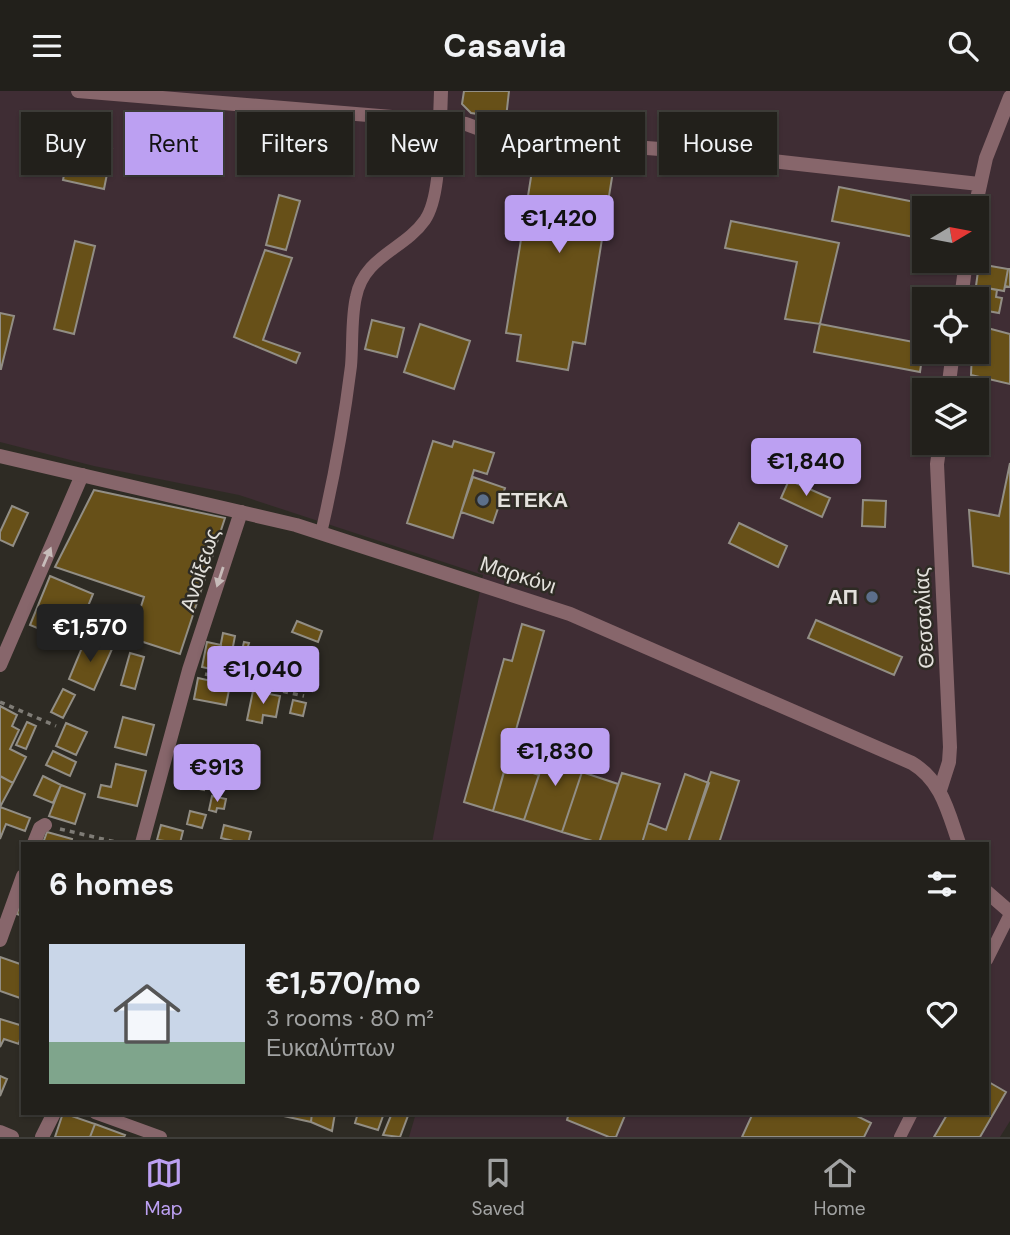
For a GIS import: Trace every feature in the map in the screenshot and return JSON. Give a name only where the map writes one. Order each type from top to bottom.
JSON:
[{"type":"street","points":[[78,91],[367,115]]},
{"type":"street","points":[[440,112],[441,91]]},
{"type":"street","points":[[977,196],[995,132],[1010,97]]},
{"type":"street","points":[[463,124],[501,137],[673,151],[979,184]]},
{"type":"street","name":"Θεσσαλίας","points":[[938,455],[950,747],[949,762],[940,790]]},
{"type":"street","name":"Μαρκόνι","points":[[0,456],[321,533],[569,614],[912,763],[929,776],[940,790],[959,842]]},
{"type":"street","points":[[0,665],[82,475]]},
{"type":"street","name":"Ανοίξεως","points":[[142,842],[189,670],[242,512]]},
{"type":"street","points":[[34,842],[40,828],[45,825]]},
{"type":"street","points":[[0,940],[21,882]]},
{"type":"street","points":[[989,894],[1010,913]]},
{"type":"street","points":[[42,1137],[53,1115]]},
{"type":"street","points":[[0,1132],[12,1137]]},
{"type":"lane","points":[[321,533],[344,419],[356,296],[365,272],[427,218],[437,175]]},
{"type":"lane","points":[[989,956],[1010,913]]},
{"type":"lane","points":[[100,1115],[161,1137]]},
{"type":"lane","points":[[900,1137],[911,1115]]},
{"type":"path","points":[[189,670],[303,696]]},
{"type":"path","points":[[0,702],[55,726]]},
{"type":"path","points":[[45,825],[116,842]]},
{"type":"shaded area","points":[[0,91],[1010,91],[1010,1121],[1000,1137],[409,1137],[415,1115],[989,1115],[989,842],[432,842],[483,575],[239,495],[94,466],[0,442]]},
{"type":"building","points":[[464,91],[509,91],[507,112],[471,113],[462,104]]},
{"type":"building","points":[[64,175],[107,175],[104,189],[63,180]]},
{"type":"building","points":[[531,175],[612,175],[585,344],[573,342],[568,370],[517,361],[521,335],[506,333]]},
{"type":"building","points":[[839,187],[912,201],[912,237],[832,221]]},
{"type":"building","points":[[279,195],[300,201],[286,250],[266,245]]},
{"type":"building","points":[[731,221],[839,243],[820,324],[785,319],[797,262],[725,248]]},
{"type":"building","points":[[75,241],[95,246],[74,334],[54,329]]},
{"type":"building","points":[[265,250],[292,258],[263,340],[300,353],[296,363],[234,337]]},
{"type":"building","points":[[989,266],[1008,269],[1004,291],[976,286],[978,273],[989,273]]},
{"type":"building","points":[[1010,269],[1010,287],[1005,286]]},
{"type":"building","points":[[989,288],[997,290],[996,297],[1002,298],[999,313],[989,311]]},
{"type":"building","points":[[0,313],[14,316],[1,369],[0,369]]},
{"type":"building","points":[[372,320],[404,328],[397,357],[365,349]]},
{"type":"building","points":[[420,324],[470,341],[454,389],[404,372]]},
{"type":"building","points":[[820,324],[912,342],[912,364],[921,364],[920,372],[814,352]]},
{"type":"building","points":[[989,328],[1010,334],[1010,384],[971,375],[971,364],[989,364]]},
{"type":"building","points":[[433,441],[452,447],[454,441],[494,453],[487,474],[474,470],[453,538],[407,523]]},
{"type":"building","points":[[1010,463],[1010,574],[973,566],[969,510],[999,516]]},
{"type":"building","name":"ΕΤΕΚΑ","points":[[473,477],[505,488],[493,523],[461,512]]},
{"type":"building","points":[[789,480],[830,498],[822,517],[781,498]]},
{"type":"building","points":[[94,490],[225,518],[180,654],[131,638],[144,597],[55,567]]},
{"type":"building","points":[[863,500],[886,501],[885,527],[862,526]]},
{"type":"building","points":[[12,506],[28,513],[13,546],[0,540],[0,532]]},
{"type":"building","points":[[739,523],[787,546],[778,567],[729,543]]},
{"type":"building","points":[[50,576],[93,594],[73,643],[30,625]]},
{"type":"building","points":[[816,620],[902,657],[894,675],[808,638]]},
{"type":"building","points":[[297,621],[322,631],[318,642],[292,632]]},
{"type":"building","points":[[522,624],[544,631],[493,811],[464,802],[504,659],[512,661]]},
{"type":"building","points":[[223,633],[235,636],[230,662],[218,659]]},
{"type":"building","points":[[86,638],[112,649],[94,690],[69,679]]},
{"type":"building","points":[[207,642],[221,645],[215,670],[202,667]]},
{"type":"building","points":[[244,642],[249,643],[245,656],[255,658],[250,679],[236,675]]},
{"type":"building","points":[[130,653],[144,657],[135,689],[121,685]]},
{"type":"building","points":[[289,661],[318,669],[312,691],[283,683]]},
{"type":"building","points":[[198,678],[230,685],[226,705],[194,699]]},
{"type":"building","points":[[63,689],[75,695],[63,718],[51,712]]},
{"type":"building","points":[[253,691],[280,696],[276,717],[263,715],[262,723],[247,720]]},
{"type":"building","points":[[293,700],[306,703],[303,716],[290,713]]},
{"type":"building","points":[[0,706],[17,715],[12,726],[19,730],[10,749],[26,757],[13,783],[0,776]]},
{"type":"building","points":[[123,717],[154,725],[146,755],[115,747]]},
{"type":"building","points":[[27,722],[36,726],[26,749],[16,745]]},
{"type":"building","points":[[66,723],[87,732],[76,755],[56,746]]},
{"type":"building","points":[[549,744],[587,757],[562,832],[524,820]]},
{"type":"building","points":[[53,751],[76,762],[70,776],[46,765]]},
{"type":"building","points":[[186,762],[228,770],[226,784],[206,779],[204,790],[185,786],[187,780],[182,779]]},
{"type":"building","points":[[116,764],[146,771],[137,806],[98,797],[101,785],[111,787]]},
{"type":"building","points":[[506,764],[539,775],[524,820],[493,811]]},
{"type":"building","points":[[582,772],[618,784],[599,842],[562,832]]},
{"type":"building","points":[[711,772],[739,781],[719,842],[688,842]]},
{"type":"building","points":[[622,773],[660,784],[642,842],[599,842]]},
{"type":"building","points":[[685,774],[709,783],[688,842],[642,842],[648,823],[666,830]]},
{"type":"building","points":[[0,776],[13,783],[0,807]]},
{"type":"building","points":[[43,776],[61,785],[53,803],[34,795]]},
{"type":"building","points":[[61,785],[85,794],[75,824],[49,816]]},
{"type":"building","points":[[212,796],[226,799],[224,809],[217,808],[216,812],[209,810]]},
{"type":"building","points":[[0,807],[30,818],[25,831],[6,824],[0,839]]},
{"type":"building","points":[[190,811],[206,815],[202,828],[187,824]]},
{"type":"building","points":[[161,825],[183,831],[180,842],[157,840]]},
{"type":"building","points":[[224,825],[251,832],[248,842],[232,842],[221,838]]},
{"type":"building","points":[[47,832],[72,839],[71,842],[43,842]]},
{"type":"building","points":[[20,902],[21,915],[17,914]]},
{"type":"building","points":[[0,957],[21,964],[21,998],[0,991]]},
{"type":"building","points":[[0,1019],[21,1025],[19,1044],[4,1039],[0,1047]]},
{"type":"building","points":[[0,1076],[7,1079],[0,1096]]},
{"type":"building","points":[[989,1082],[1006,1092],[980,1137],[934,1137],[947,1115],[989,1115]]},
{"type":"building","points":[[62,1115],[95,1124],[90,1137],[55,1137]]},
{"type":"building","points":[[279,1115],[312,1115],[311,1122]]},
{"type":"building","points":[[312,1115],[335,1115],[332,1131],[311,1122]]},
{"type":"building","points":[[357,1115],[383,1115],[378,1130],[355,1123]]},
{"type":"building","points":[[391,1115],[408,1115],[400,1137],[383,1135]]},
{"type":"building","points":[[568,1115],[625,1115],[616,1137],[609,1137],[567,1120]]},
{"type":"building","points":[[752,1115],[855,1115],[871,1123],[864,1137],[742,1137]]},
{"type":"building","points":[[95,1124],[125,1135],[90,1137]]},
{"type":"place","name":"ΕΤΕΚΑ","points":[[483,500]]},
{"type":"place","name":"ΑΠ","points":[[872,597]]}]
